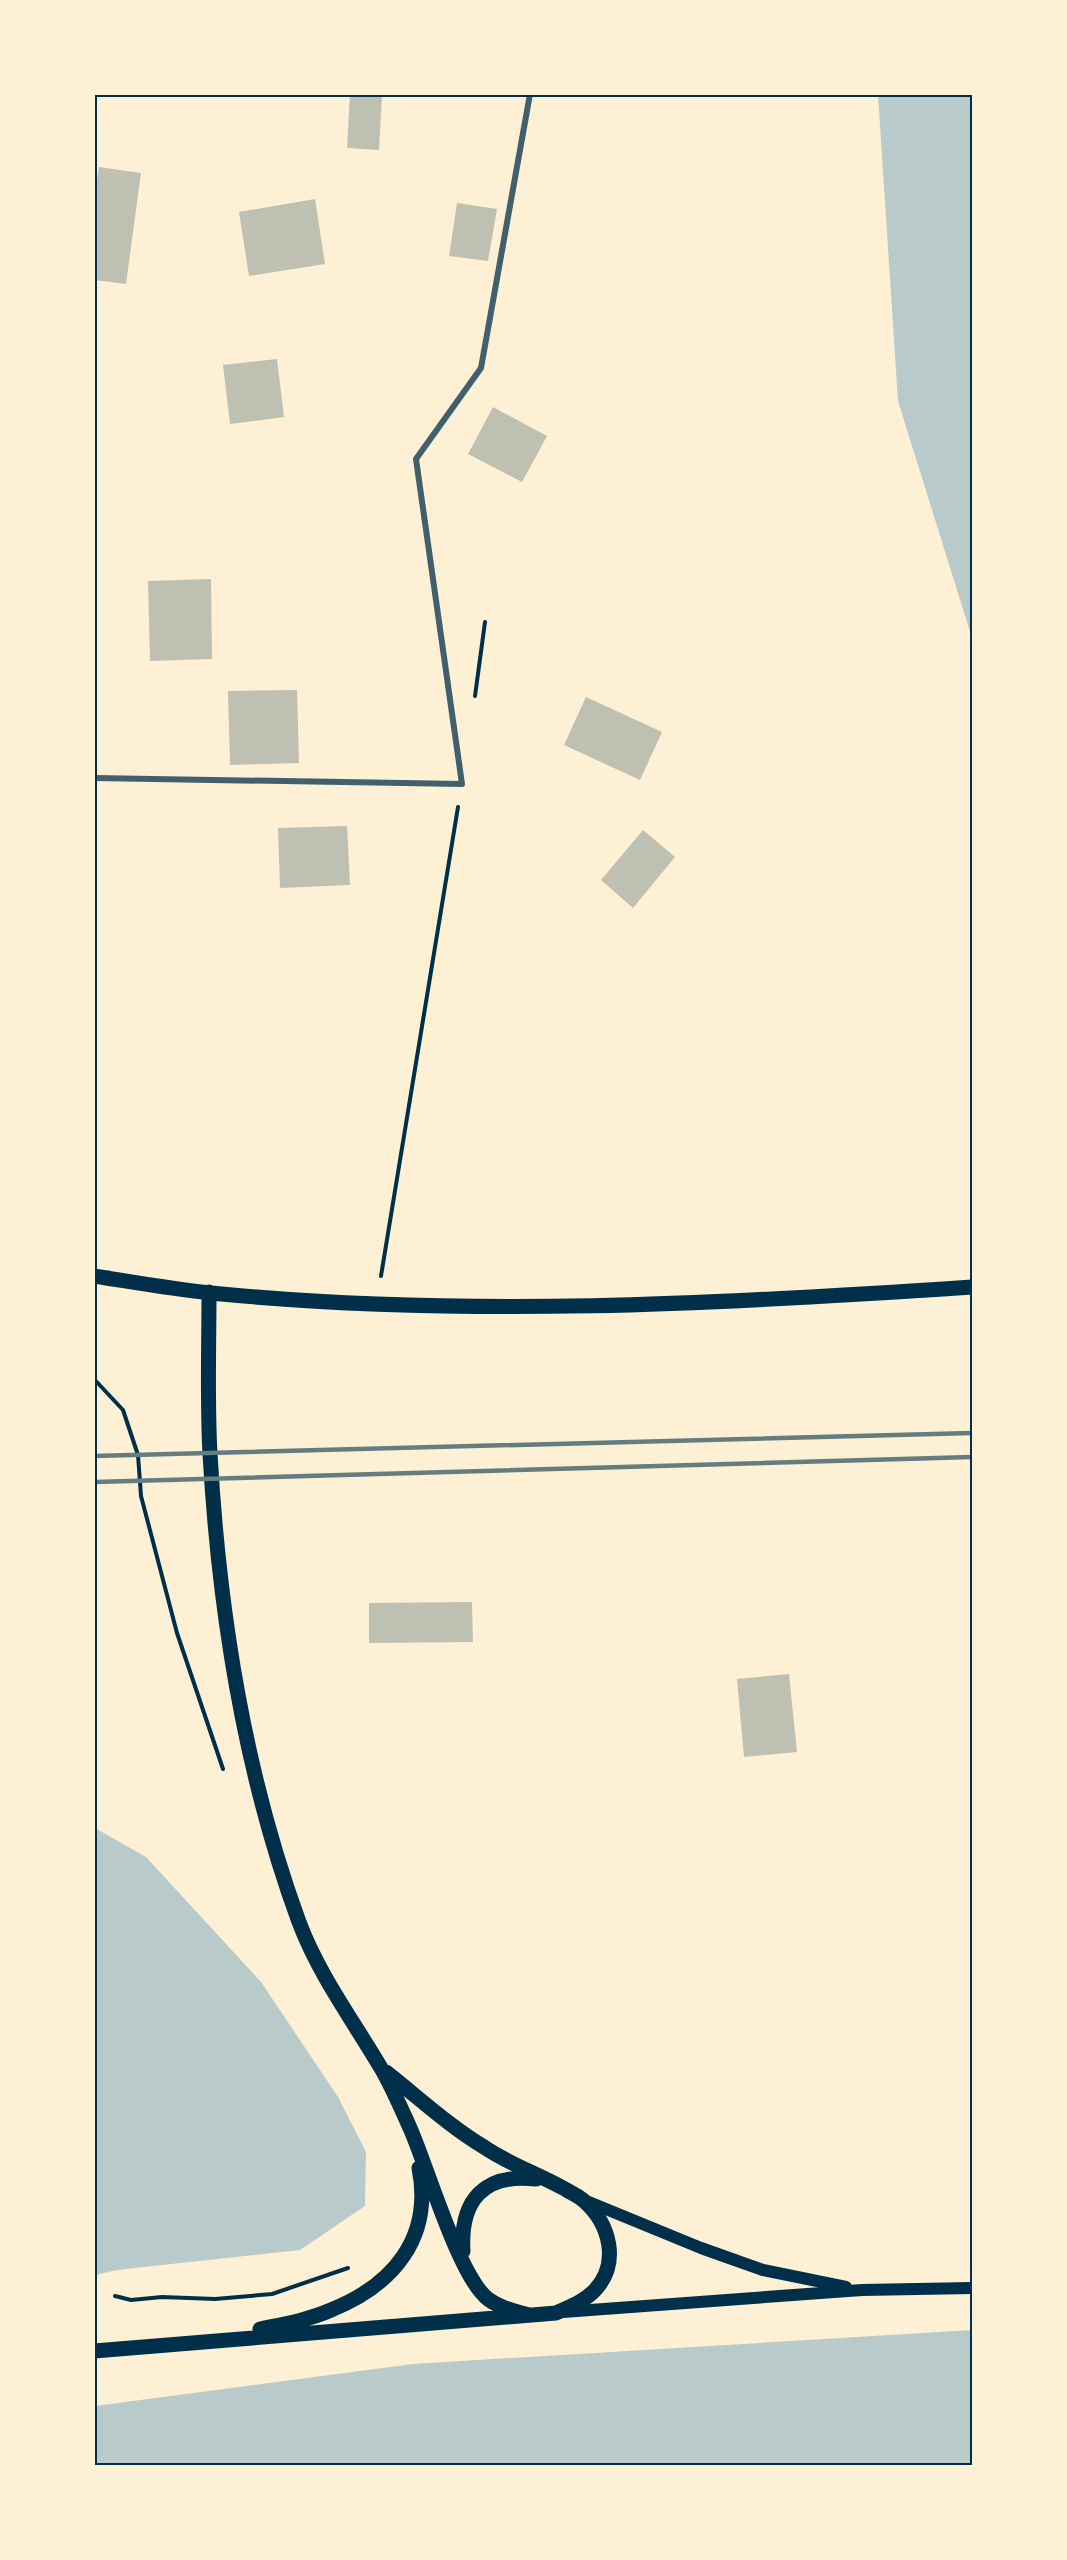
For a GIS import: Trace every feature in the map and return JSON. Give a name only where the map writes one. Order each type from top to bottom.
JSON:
[{"type":"main road","points":[[94,1276],[208,1292],[376,1304],[561,1307],[766,1301],[972,1287]]},
{"type":"main road","points":[[208,1292],[210,1454],[214,1523],[229,1654],[253,1772],[300,1923],[330,1988],[381,2068],[411,2130],[466,2268],[486,2298],[505,2308],[529,2315]]},
{"type":"main road","points":[[381,2068],[472,2140],[500,2158],[584,2200],[701,2248],[763,2270],[862,2290]]},
{"type":"main road","points":[[210,2341],[303,2320],[330,2311],[374,2288],[391,2272],[407,2252],[417,2233],[422,2212],[422,2184],[411,2130]]},
{"type":"main road","points":[[466,2268],[463,2225],[466,2212],[482,2191],[509,2178],[548,2180]]},
{"type":"main road","points":[[556,2313],[581,2301],[595,2290],[610,2262],[610,2243],[606,2230],[584,2200]]},
{"type":"main road","points":[[94,2351],[862,2290],[972,2288]]},
{"type":"street","points":[[94,778],[462,784],[416,459],[481,368],[530,94]]},
{"type":"path","points":[[474,703],[485,622]]},
{"type":"path","points":[[376,1304],[462,784]]},
{"type":"path","points":[[94,1379],[123,1410],[138,1455],[141,1496],[177,1633],[224,1770]]},
{"type":"path","points":[[115,2296],[131,2300],[162,2297],[215,2299],[272,2294],[346,2269],[355,2263]]},
{"type":"shaded area","points":[[878,95],[972,95],[972,638],[898,401]]},
{"type":"shaded area","points":[[95,1828],[146,1857],[261,1982],[338,2097],[366,2152],[365,2206],[300,2250],[117,2270],[95,2275]]},
{"type":"shaded area","points":[[972,2330],[972,2465],[95,2465],[95,2406],[413,2364]]},
{"type":"building","points":[[350,94],[382,94],[379,150],[347,148]]},
{"type":"building","points":[[99,167],[141,173],[126,284],[94,280],[94,198]]},
{"type":"building","points":[[315,199],[325,264],[249,276],[239,212]]},
{"type":"building","points":[[457,203],[497,209],[488,261],[449,256]]},
{"type":"building","points":[[277,359],[284,417],[230,424],[223,365]]},
{"type":"building","points":[[493,407],[547,436],[522,482],[468,454]]},
{"type":"building","points":[[211,579],[212,659],[150,661],[148,581]]},
{"type":"building","points":[[297,690],[299,763],[230,765],[228,691]]},
{"type":"building","points":[[586,697],[662,732],[640,780],[564,745]]},
{"type":"building","points":[[347,826],[350,885],[280,888],[278,828]]},
{"type":"building","points":[[643,830],[675,857],[633,908],[601,880]]},
{"type":"building","points":[[472,1602],[473,1642],[369,1643],[369,1603]]},
{"type":"building","points":[[789,1674],[797,1752],[744,1757],[737,1679]]},
{"type":"railway","points":[[94,1456],[972,1433]]},
{"type":"railway","points":[[94,1482],[972,1457]]}]
